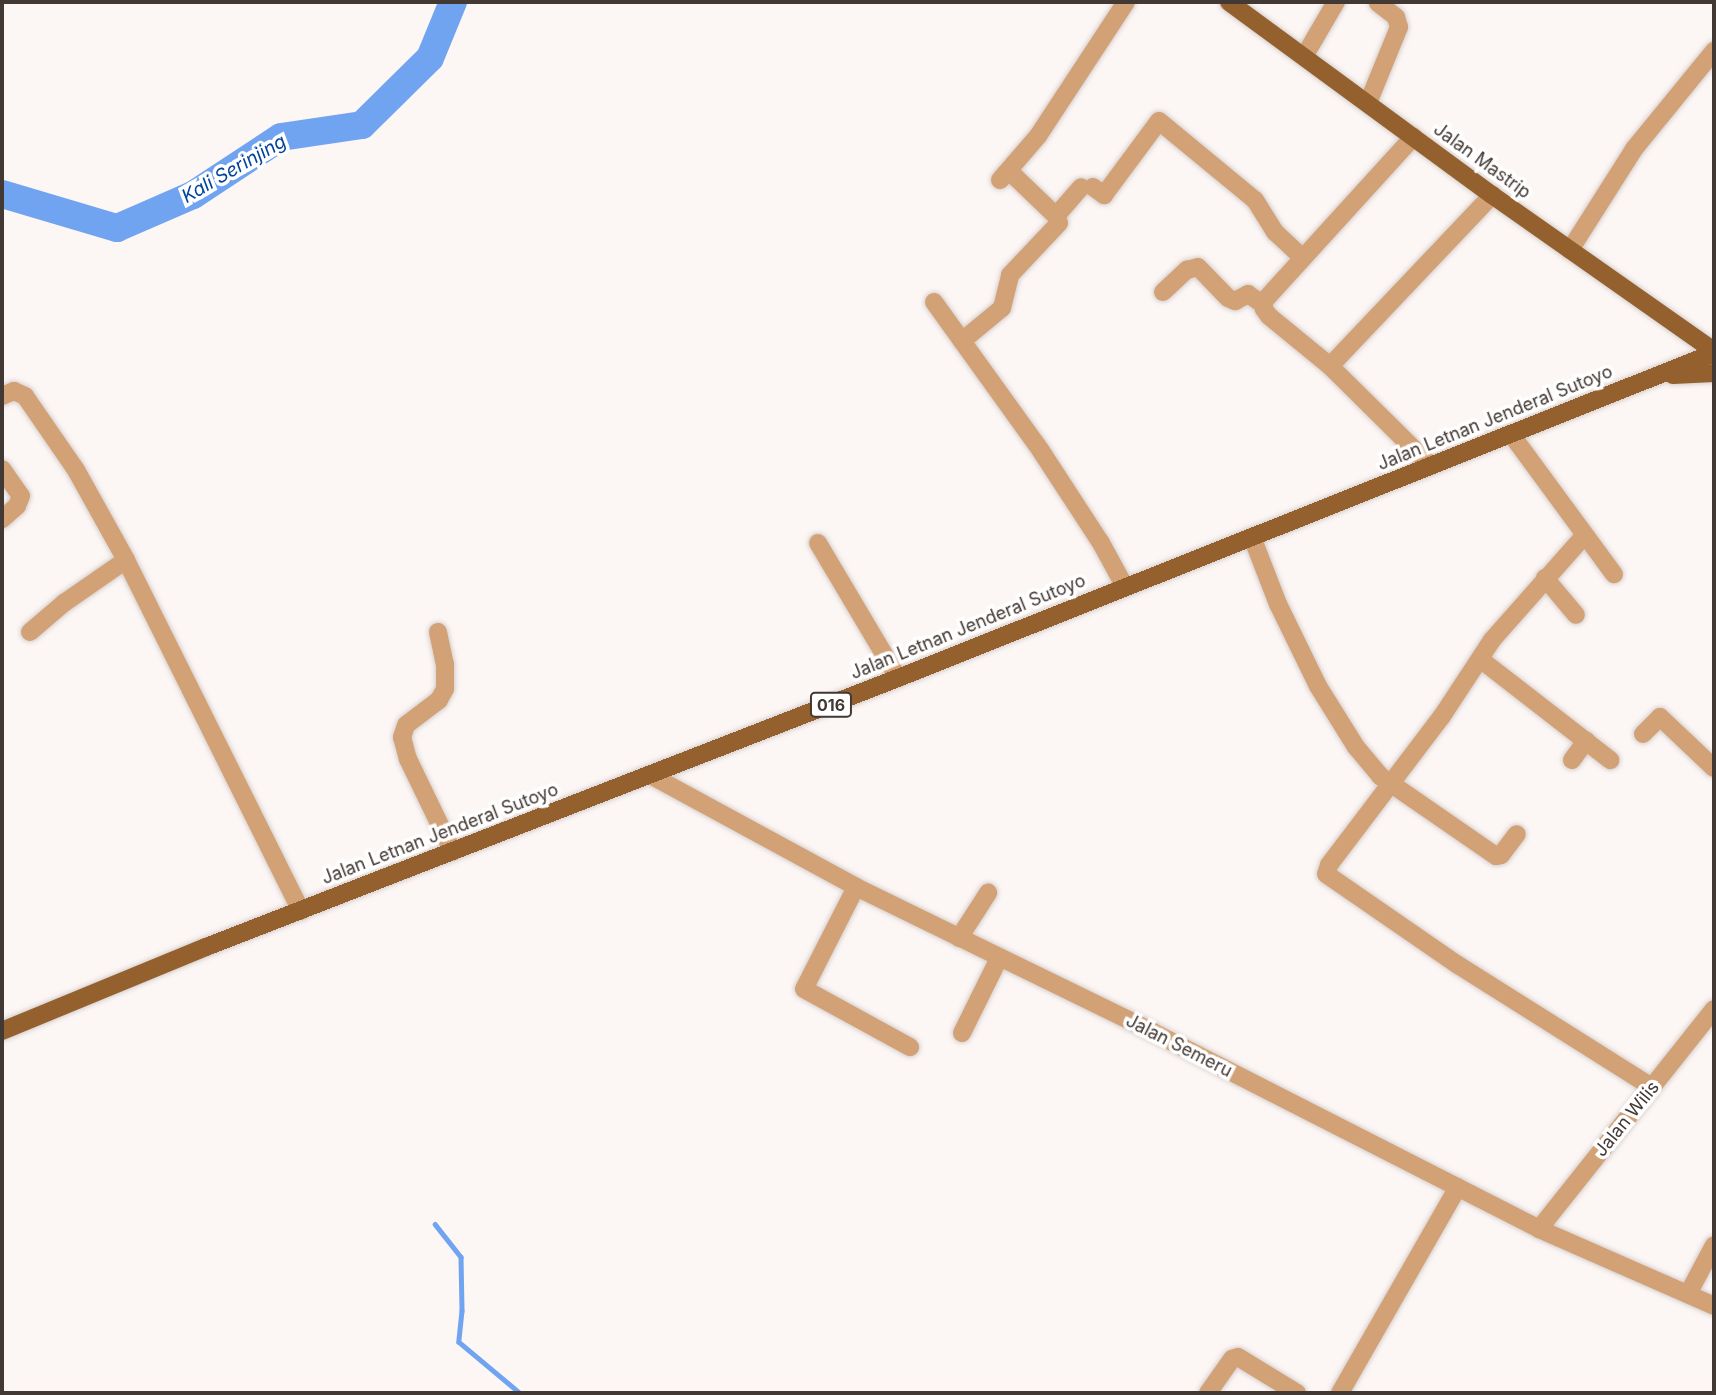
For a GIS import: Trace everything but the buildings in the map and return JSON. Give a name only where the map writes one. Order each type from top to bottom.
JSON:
[{"type":"main road","name":"Jalan Mastrip","points":[[1229,2],[1492,195],[1714,352]]},
{"type":"main road","name":"Jalan Letnan Jenderal Sutoyo","points":[[2,1031],[1511,435],[1714,352]]},
{"type":"main road","name":"016","points":[[1659,376],[1714,373]]},
{"type":"street","points":[[962,341],[1002,308],[1010,275],[1058,226],[1056,216],[1004,176],[1038,136],[1126,2]]},
{"type":"street","points":[[1304,55],[1336,2]]},
{"type":"street","points":[[1368,103],[1399,27],[1396,17],[1378,3]]},
{"type":"street","points":[[1570,250],[1634,149],[1714,51]]},
{"type":"street","points":[[1056,216],[1087,187],[1104,195],[1158,121],[1255,200],[1275,232],[1302,257]]},
{"type":"street","points":[[1264,305],[1266,296],[1413,137]]},
{"type":"street","points":[[1330,366],[1492,195]]},
{"type":"street","points":[[1163,292],[1188,270],[1198,267],[1228,298],[1235,301],[1248,293],[1264,305],[1269,316],[1330,366],[1431,466]]},
{"type":"street","points":[[934,302],[1041,451],[1101,542],[1125,587]]},
{"type":"street","points":[[2,396],[10,391],[18,392],[36,410],[76,470],[126,560],[301,911]]},
{"type":"street","points":[[1511,435],[1614,573]]},
{"type":"street","points":[[2,469],[21,496],[17,506],[2,519]]},
{"type":"street","points":[[1584,536],[1502,627],[1442,716],[1329,865],[1328,876],[1458,965],[1652,1087]]},
{"type":"street","points":[[1252,537],[1278,604],[1318,686],[1356,747],[1389,785],[1496,856],[1501,855],[1517,834]]},
{"type":"street","points":[[818,543],[898,678]]},
{"type":"street","points":[[30,632],[64,603],[126,560]]},
{"type":"street","points":[[1545,578],[1576,615]]},
{"type":"street","points":[[438,632],[445,664],[445,689],[439,700],[406,725],[401,734],[408,759],[453,852]]},
{"type":"street","points":[[1480,659],[1610,760]]},
{"type":"street","points":[[1643,734],[1660,717],[1714,768]]},
{"type":"street","points":[[1572,760],[1586,741]]},
{"type":"street","name":"Jalan Semeru","points":[[650,775],[856,887],[1153,1032],[1539,1228],[1714,1306]]},
{"type":"street","points":[[856,887],[804,989],[806,993],[910,1047]]},
{"type":"street","points":[[959,938],[988,893]]},
{"type":"street","points":[[962,1033],[999,958]]},
{"type":"street","name":"Jalan Wilis","points":[[1539,1228],[1714,1009]]},
{"type":"street","points":[[1340,1393],[1458,1187]]},
{"type":"street","points":[[1688,1294],[1714,1245]]},
{"type":"street","points":[[1208,1393],[1232,1359],[1238,1357],[1297,1393]]},
{"type":"waterway","name":"Kali Serinjing","points":[[2,194],[117,228],[193,195],[281,137],[362,125],[430,58],[453,2]]},
{"type":"waterway","points":[[435,1224],[461,1257],[462,1311],[459,1342],[520,1393]]}]
